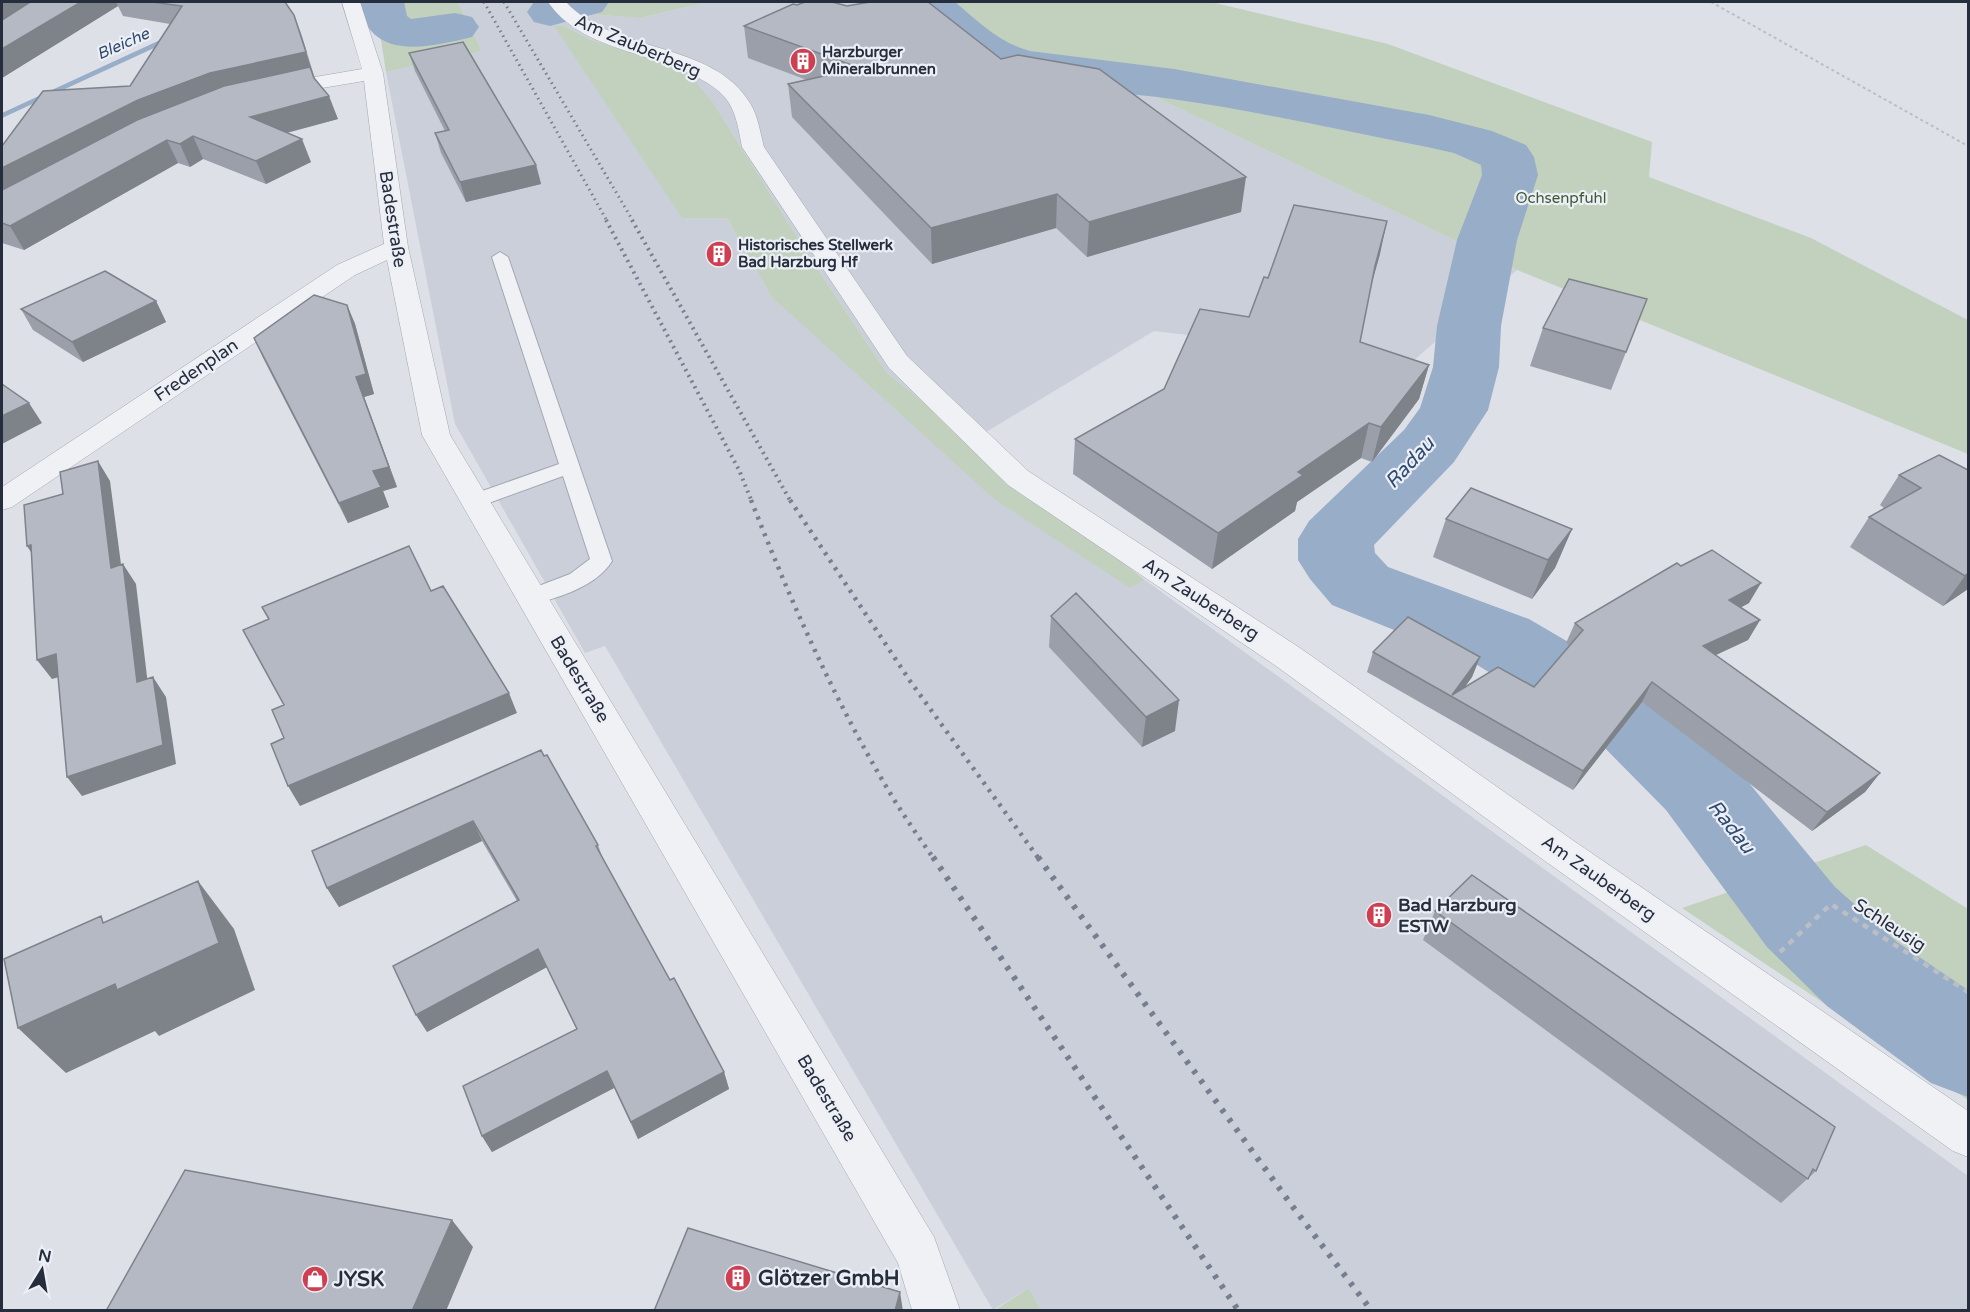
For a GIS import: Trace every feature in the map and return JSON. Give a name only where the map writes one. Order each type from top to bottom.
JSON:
[{"type":"street","name":"Badestraße","points":[[351,2],[373,72],[396,247],[436,435],[918,1253],[936,1311]]},
{"type":"street","name":"Am Zauberberg","points":[[561,8],[603,35],[666,55],[705,73],[735,95],[745,114],[753,147],[898,362],[1018,478],[1288,657],[1558,850],[1956,1127]]},
{"type":"street","points":[[259,92],[373,72]]},
{"type":"street","name":"Fredenplan","points":[[2,500],[346,270],[396,247]]},
{"type":"lane","points":[[500,257],[601,561],[592,573],[577,581],[531,597]]},
{"type":"lane","points":[[475,501],[570,467]]},
{"type":"path","points":[[1711,2],[1968,146]]},
{"type":"path","name":"Schleusig","points":[[1801,932],[1832,904],[1968,992]]},
{"type":"shaded area","points":[[458,2],[580,2],[589,14],[640,18],[708,2],[901,2],[948,31],[1118,79],[1517,270],[1412,362],[1154,331],[971,441],[887,373],[807,253],[714,104],[657,60],[591,40],[565,26],[727,218],[771,296],[1130,588],[1145,580],[1968,1176],[1968,1310],[1041,1310],[1029,1288],[993,1310],[605,646],[585,653],[455,424],[386,72],[482,51]]},
{"type":"green space","points":[[375,2],[458,2],[482,51],[386,72]]},
{"type":"green space","points":[[580,2],[708,2],[640,18],[589,14]]},
{"type":"green space","name":"Ochsenpfuhl","points":[[901,2],[1211,2],[1388,44],[1652,142],[1649,177],[1811,238],[1968,320],[1968,454],[1517,270],[1118,79],[948,31]]},
{"type":"green space","points":[[554,26],[565,26],[591,40],[657,60],[688,73],[714,104],[807,253],[887,373],[1145,580],[1130,588],[994,499],[771,296],[727,218],[682,218]]},
{"type":"green space","points":[[1866,845],[1968,909],[1968,1100],[1682,908]]},
{"type":"green space","points":[[1029,1288],[1041,1310],[995,1310]]},
{"type":"building","points":[[30,2],[81,2],[2,49],[2,20]]},
{"type":"building","points":[[152,2],[285,2],[294,15],[306,52],[210,73],[138,100],[2,168],[2,146],[43,91],[130,86],[182,6]]},
{"type":"building","points":[[832,2],[847,6],[870,2],[928,2],[1001,59],[1018,55],[1099,69],[1246,177],[1089,222],[1057,194],[931,228],[788,84],[860,68],[744,26],[793,4]]},
{"type":"building","points":[[463,42],[536,165],[460,182],[435,133],[449,130],[409,53]]},
{"type":"building","points":[[310,67],[314,78],[329,96],[250,117],[302,139],[256,161],[193,136],[180,144],[167,140],[10,226],[2,223],[2,190],[137,120],[224,86]]},
{"type":"building","points":[[1294,205],[1387,221],[1375,266],[1360,342],[1429,365],[1381,427],[1369,423],[1298,472],[1303,475],[1218,533],[1075,439],[1164,389],[1200,309],[1249,317],[1264,277],[1268,278]]},
{"type":"building","points":[[105,271],[156,301],[72,342],[21,309]]},
{"type":"building","points":[[1569,279],[1647,299],[1626,352],[1543,328]]},
{"type":"building","points":[[314,295],[347,305],[366,374],[356,377],[389,467],[373,471],[381,487],[339,503],[254,338]]},
{"type":"building","points":[[2,384],[29,403],[2,416]]},
{"type":"building","points":[[1939,455],[1968,470],[1968,573],[1965,576],[1869,517],[1921,488],[1899,475]]},
{"type":"building","points":[[98,461],[111,568],[123,564],[137,682],[153,677],[163,745],[67,777],[56,654],[37,660],[31,545],[27,546],[24,505],[63,494],[60,472]]},
{"type":"building","points":[[1471,488],[1572,529],[1548,560],[1446,519]]},
{"type":"building","points":[[409,546],[431,591],[443,586],[509,693],[288,786],[271,744],[284,738],[272,710],[284,705],[243,630],[269,619],[262,607]]},
{"type":"building","points":[[1712,550],[1761,583],[1729,600],[1760,620],[1703,646],[1880,773],[1827,812],[1652,682],[1583,771],[1373,652],[1408,617],[1480,657],[1452,695],[1498,667],[1534,687],[1583,630],[1575,623],[1677,563],[1681,566]]},
{"type":"building","points":[[1076,593],[1179,700],[1146,717],[1051,616]]},
{"type":"building","points":[[541,750],[544,756],[547,755],[598,845],[596,846],[670,980],[674,978],[724,1072],[631,1122],[607,1071],[482,1136],[463,1086],[577,1029],[538,949],[416,1015],[393,966],[519,900],[473,821],[327,888],[312,851]]},
{"type":"building","points":[[1472,875],[1835,1127],[1816,1171],[1813,1169],[1808,1179],[1435,911]]},
{"type":"building","points":[[198,881],[219,943],[117,990],[115,984],[18,1028],[4,959],[101,916],[103,923]]},
{"type":"building","name":"JYSK","points":[[185,1170],[452,1220],[412,1311],[106,1311]]},
{"type":"building","points":[[688,1228],[900,1292],[895,1311],[654,1311]]},
{"type":"waterway","name":"Radau","points":[[381,2],[384,16],[398,31],[418,33],[455,27]]},
{"type":"waterway","name":"Radau","points":[[550,12],[586,2]]},
{"type":"waterway","name":"Radau","points":[[928,2],[975,44],[995,57],[1028,66],[1174,84],[1429,131],[1473,142],[1507,157],[1510,175],[1487,240],[1469,326],[1466,367],[1454,410],[1429,446],[1336,539],[1337,560],[1360,586],[1500,640],[1627,717],[1698,785],[1801,917],[1862,974],[1968,1049]]},
{"type":"waterway","name":"Bleiche","points":[[2,116],[174,37]]},
{"type":"railway","points":[[484,2],[607,221]]},
{"type":"railway","points":[[504,2],[633,221]]},
{"type":"railway","points":[[606,220],[739,470],[752,502]]},
{"type":"railway","points":[[632,220],[791,502]]},
{"type":"railway","points":[[751,500],[798,614],[852,726],[893,798],[934,859]]},
{"type":"railway","points":[[790,500],[910,681],[1039,859]]},
{"type":"railway","points":[[933,857],[1238,1310]]},
{"type":"railway","points":[[1038,857],[1293,1207],[1371,1310]]},
{"type":"place","name":"Harzburger Mineralbrunnen","points":[[803,61]]},
{"type":"place","name":"Historisches Stellwerk Bad Harzburg Hf","points":[[719,254]]},
{"type":"place","name":"Bad Harzburg ESTW","points":[[1379,915]]},
{"type":"place","name":"Glötzer GmbH","points":[[738,1278]]},
{"type":"place","name":"JYSK","points":[[315,1279]]}]
